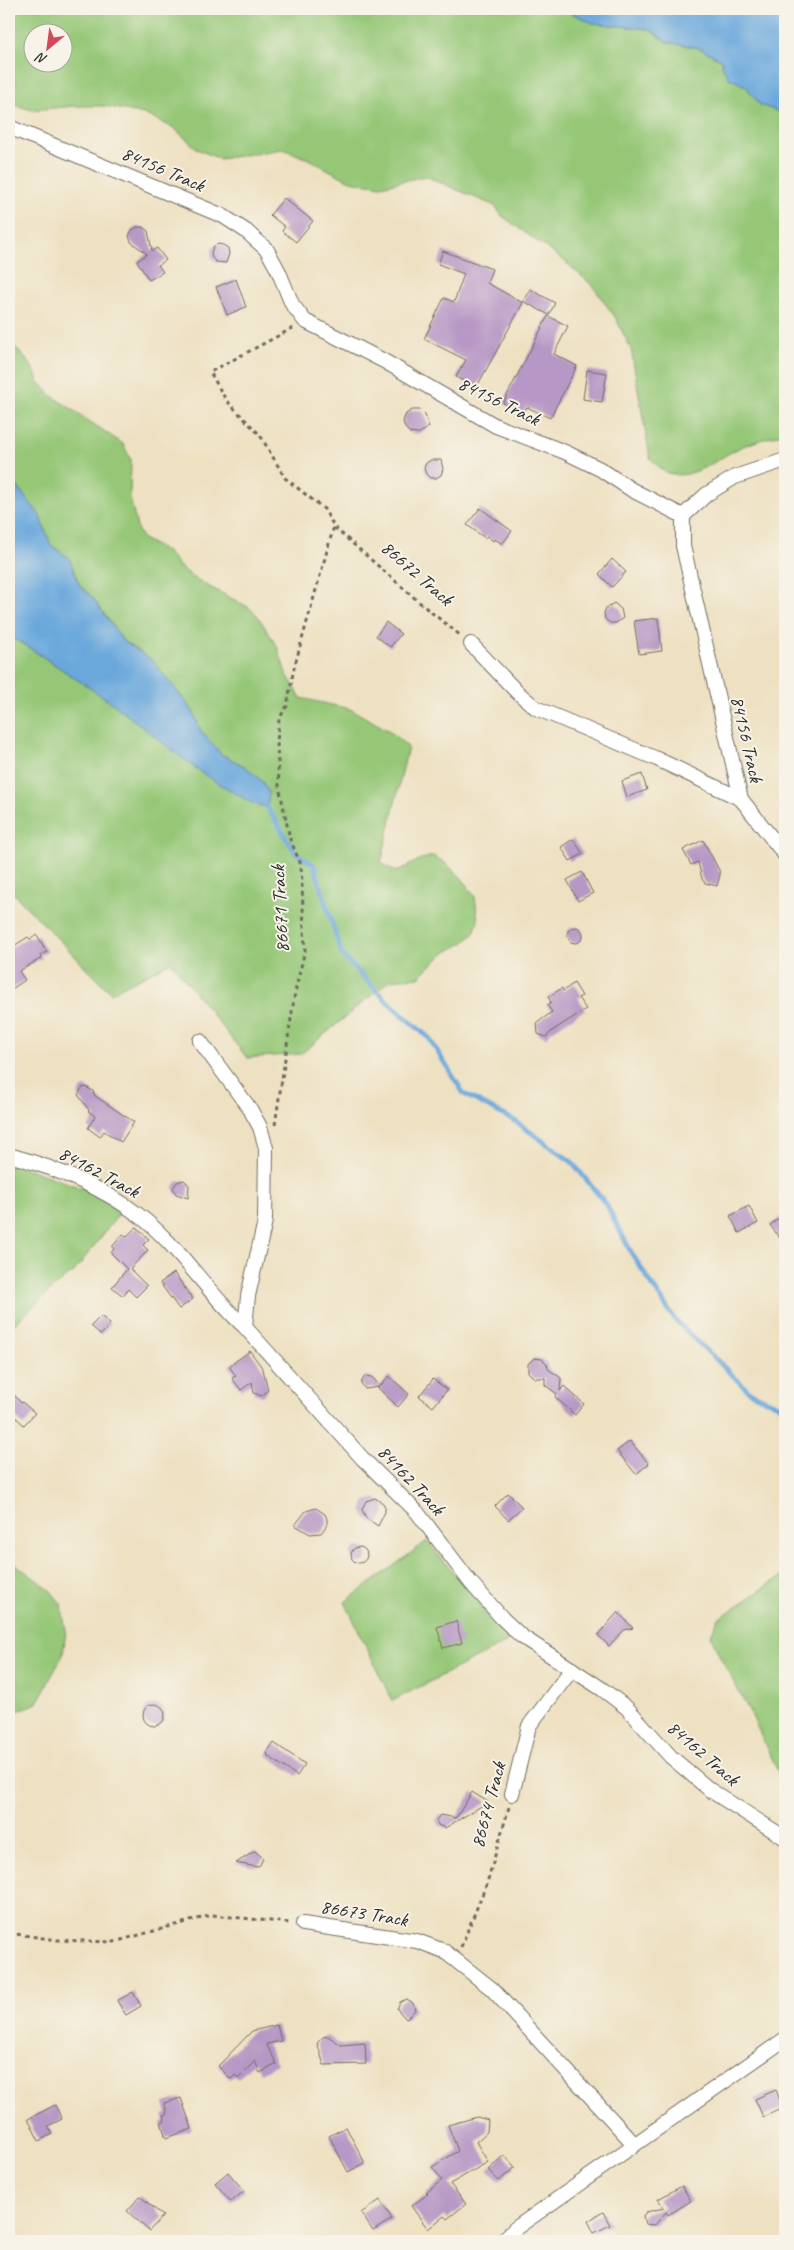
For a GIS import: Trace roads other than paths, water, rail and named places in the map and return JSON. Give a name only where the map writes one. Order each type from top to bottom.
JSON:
[{"type":"street","name":"84156 Track","points":[[9,127],[223,216],[246,231],[267,250],[278,270],[292,304],[305,321],[384,361],[496,426],[565,452],[600,469],[632,490],[683,516],[683,546],[741,799],[785,855]]},
{"type":"street","points":[[683,516],[707,494],[735,477],[785,460]]},
{"type":"street","points":[[471,644],[517,692],[536,708],[657,759],[741,799]]},
{"type":"street","points":[[200,1041],[250,1109],[260,1128],[266,1148],[265,1221],[248,1296],[245,1327]]},
{"type":"street","name":"84162 Track","points":[[9,1155],[40,1164],[81,1180],[140,1216],[164,1239],[230,1313],[245,1327],[363,1459],[417,1512],[471,1583],[502,1618],[527,1640],[627,1708],[671,1757],[710,1790],[785,1838]]},
{"type":"street","name":"86674 Track","points":[[512,1794],[529,1726],[572,1669]]},
{"type":"street","name":"86673 Track","points":[[303,1924],[416,1941],[444,1951],[492,1990],[634,2144]]},
{"type":"street","points":[[502,2241],[516,2228],[785,2039]]},
{"type":"water","points":[[563,9],[785,9],[785,114],[760,105],[746,86],[729,78],[722,66],[722,60],[699,48],[667,42],[649,29],[593,23]]},
{"type":"water","points":[[9,476],[39,514],[51,545],[69,558],[80,586],[92,597],[124,642],[152,660],[193,711],[201,731],[221,754],[246,767],[262,781],[269,793],[267,807],[253,804],[203,774],[108,700],[19,641],[9,639]]},
{"type":"waterway","points":[[267,807],[295,852],[314,865],[342,955],[387,1001],[429,1038],[464,1094],[515,1121],[572,1162],[606,1204],[632,1254],[675,1320],[751,1393],[785,1408]]}]
